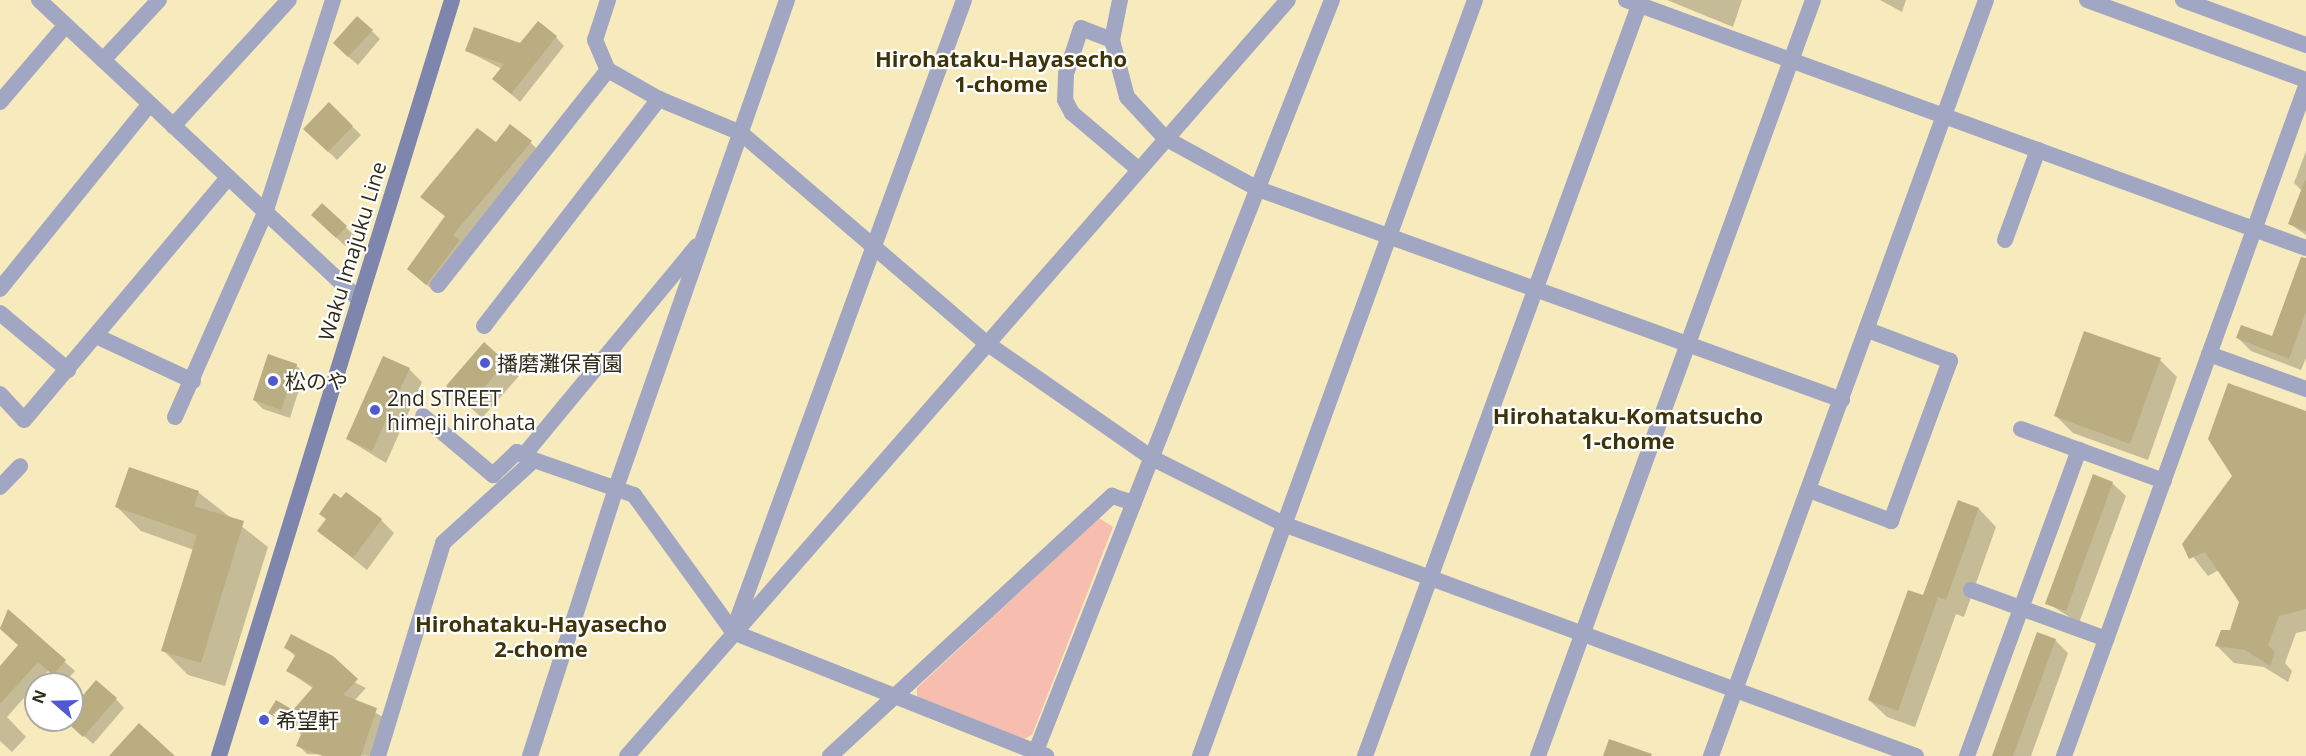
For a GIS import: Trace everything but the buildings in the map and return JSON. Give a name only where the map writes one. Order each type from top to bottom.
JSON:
[{"type":"main road","name":"Waku Imajuku Line","points":[[219,756],[452,0]]},
{"type":"street","points":[[39,0],[360,300]]},
{"type":"street","points":[[103,60],[159,0]]},
{"type":"street","points":[[173,126],[289,0]]},
{"type":"street","points":[[175,417],[266,213],[333,0]]},
{"type":"street","points":[[609,0],[596,40],[608,70],[659,99],[741,133],[985,342],[1152,458],[1286,525],[1735,690],[1898,753],[1916,756]]},
{"type":"street","points":[[530,756],[617,485],[787,0]]},
{"type":"street","points":[[733,632],[964,0]]},
{"type":"street","points":[[1120,0],[1112,40],[1127,97],[1165,138],[1258,189],[1842,400]]},
{"type":"street","points":[[627,756],[985,342],[1288,0]]},
{"type":"street","points":[[423,416],[493,475],[516,452],[617,485],[633,495],[733,632],[892,700],[1038,755],[1134,502],[1332,0]]},
{"type":"street","points":[[1200,756],[1286,525],[1475,0]]},
{"type":"street","points":[[1538,756],[1813,0]]},
{"type":"street","points":[[1711,756],[1868,330],[1986,0]]},
{"type":"street","points":[[2087,0],[2306,80]]},
{"type":"street","points":[[2183,0],[2306,45]]},
{"type":"street","points":[[1365,756],[1636,2],[2306,248]]},
{"type":"street","points":[[0,102],[66,26]]},
{"type":"street","points":[[1112,40],[1081,28],[1066,74],[1065,100],[1072,113],[1138,169]]},
{"type":"street","points":[[438,285],[608,70]]},
{"type":"street","points":[[2064,756],[2306,86]]},
{"type":"street","points":[[484,326],[659,99]]},
{"type":"street","points":[[0,289],[150,104]]},
{"type":"street","points":[[2005,240],[2038,150]]},
{"type":"street","points":[[0,394],[24,420],[228,177]]},
{"type":"street","points":[[378,756],[443,543],[529,458],[706,236]]},
{"type":"street","points":[[0,313],[68,370]]},
{"type":"street","points":[[1809,490],[1891,521],[1950,361],[1868,330]]},
{"type":"street","points":[[96,336],[193,381]]},
{"type":"street","points":[[2209,354],[2306,389]]},
{"type":"street","points":[[2021,429],[2163,480]]},
{"type":"street","points":[[1967,756],[2079,450]]},
{"type":"street","points":[[0,487],[20,466]]},
{"type":"street","points":[[830,756],[1112,496],[1134,502]]},
{"type":"street","points":[[1971,590],[2106,639]]},
{"type":"shaded area","points":[[1099,518],[1113,527],[1032,735],[1024,739],[917,700],[917,688]]},
{"type":"place","name":"播磨灘保育園","points":[[485,363]]},
{"type":"place","name":"松のや","points":[[273,381]]},
{"type":"place","name":"2nd STREET himeji hirohata","points":[[375,410]]},
{"type":"place","name":"希望軒","points":[[264,720]]},
{"type":"district","name":"Hirohataku-Hayasecho 1-chome","points":[[1001,70]]},
{"type":"district","name":"Hirohataku-Komatsucho 1-chome","points":[[1628,428]]},
{"type":"district","name":"Hirohataku-Hayasecho 2-chome","points":[[541,636]]}]
